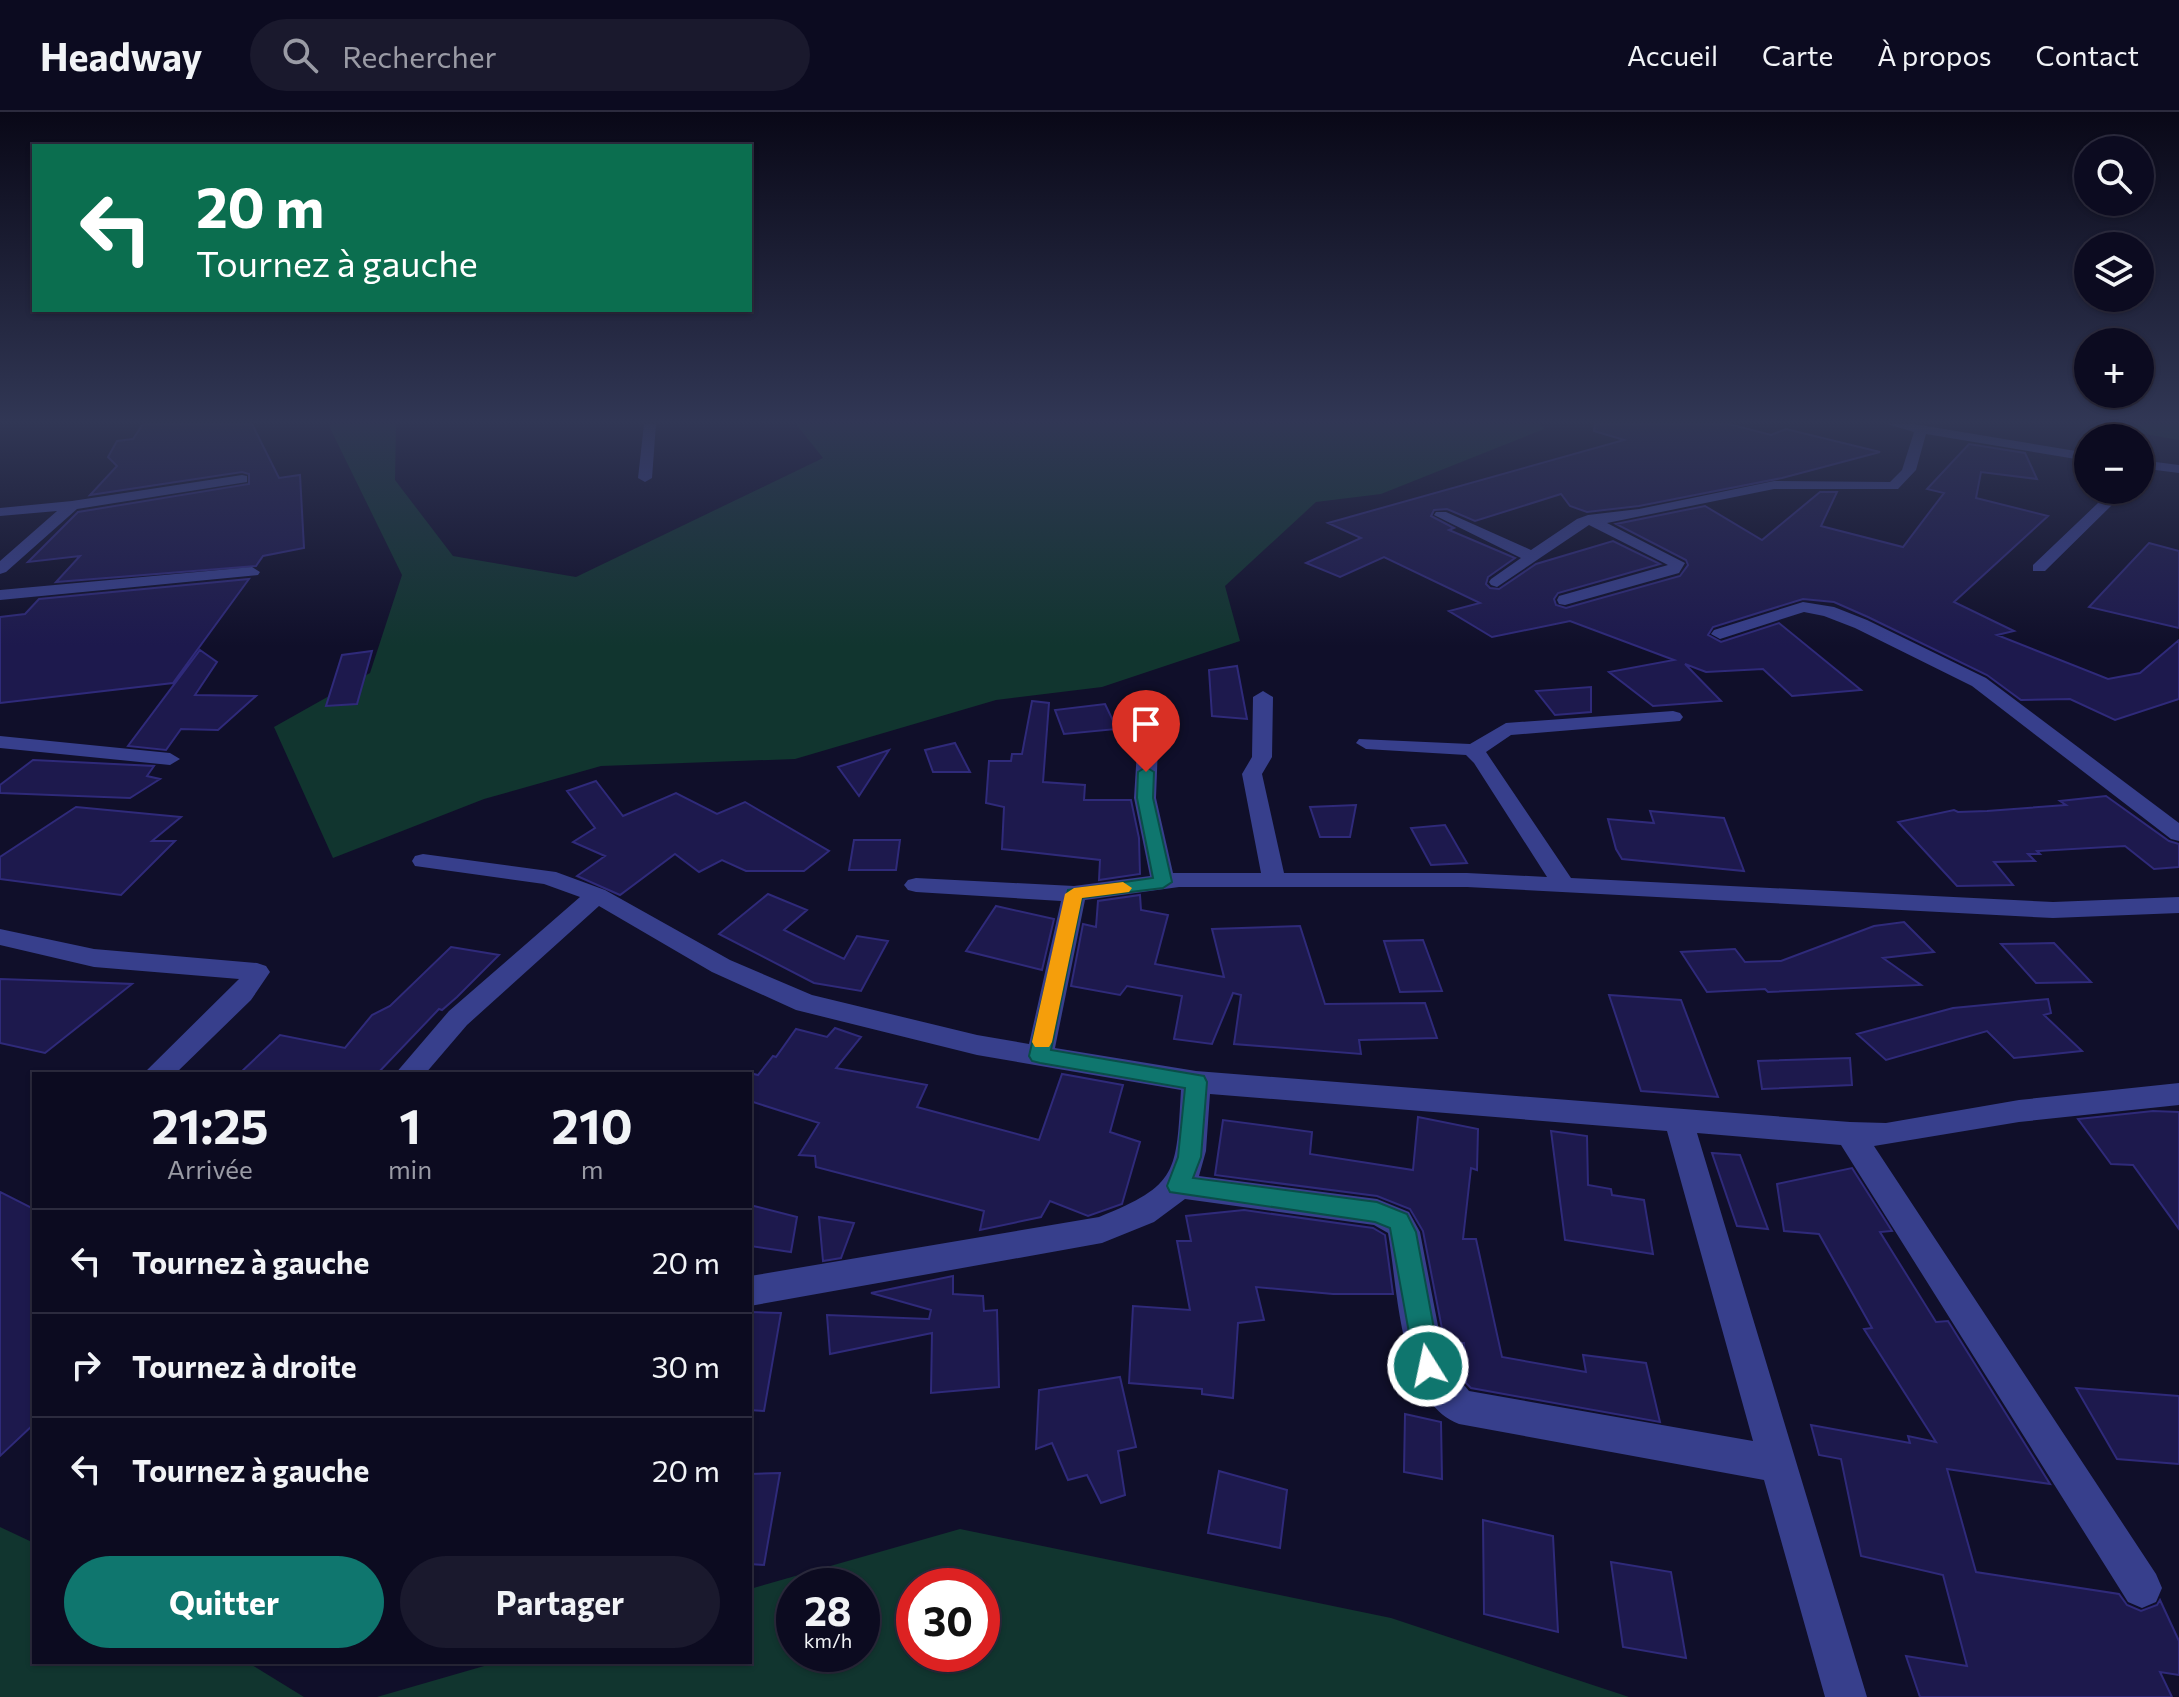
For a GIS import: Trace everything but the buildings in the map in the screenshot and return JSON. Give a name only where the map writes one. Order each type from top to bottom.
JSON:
[{"type":"street","points":[[0,512],[118,498]]},
{"type":"street","points":[[1497,582],[1588,519],[1639,513],[1714,498]]},
{"type":"street","points":[[2039,568],[2106,504]]},
{"type":"street","points":[[0,569],[72,505]]},
{"type":"street","points":[[1441,515],[1533,557]]},
{"type":"street","points":[[1565,600],[1658,575],[1673,570],[1677,563],[1588,519]]},
{"type":"street","points":[[0,595],[252,572]]},
{"type":"street","points":[[1720,634],[1803,607],[1828,611],[1861,624],[1979,682],[2179,834]]},
{"type":"street","points":[[1263,697],[1262,757],[1252,774],[1274,880]]},
{"type":"street","points":[[1473,751],[1506,729],[1673,717]]},
{"type":"street","points":[[1149,719],[1145,798],[1163,882]]},
{"type":"street","points":[[0,742],[170,759]]},
{"type":"street","points":[[1366,743],[1460,747],[1473,751],[1482,759],[1565,886]]},
{"type":"street","points":[[423,861],[548,877],[597,895],[721,966],[805,1003],[977,1045],[1196,1082],[1679,1122],[1886,1135],[2019,1111],[2179,1094]]},
{"type":"street","points":[[916,885],[1074,894],[1163,882],[1467,880],[2053,910],[2179,905]]},
{"type":"street","points":[[1040,1056],[1074,894]]},
{"type":"street","points":[[411,1072],[458,1018],[597,895]]},
{"type":"street","points":[[0,937],[94,958],[257,972],[242,994],[159,1072]]},
{"type":"street","points":[[752,1291],[1102,1230],[1150,1208],[1179,1186],[1189,1157],[1196,1082]]},
{"type":"street","points":[[1679,1122],[1846,1697]]},
{"type":"street","points":[[1850,1134],[2142,1588]]},
{"type":"street","points":[[1179,1186],[1377,1212],[1398,1221],[1404,1232],[1428,1366],[1439,1385],[1459,1407],[1779,1464]]},
{"type":"green space","points":[[364,498],[409,498],[453,556],[576,577],[740,498],[1349,498],[1316,502],[1225,586],[1240,641],[1102,687],[996,700],[795,759],[601,766],[484,799],[333,858],[274,727],[370,673],[402,575]]},
{"type":"green space","points":[[0,1527],[32,1542],[32,1664],[250,1664],[304,1697],[0,1697]]},
{"type":"green space","points":[[960,1529],[1391,1618],[1629,1697],[377,1697],[491,1664],[752,1664],[752,1588],[776,1582],[776,1672],[880,1672],[880,1568],[823,1568]]},
{"type":"slow traffic","points":[[1042,1042],[1074,894],[1123,888]]},
{"type":"route","points":[[1146,772],[1145,798],[1163,882],[1074,894],[1040,1056],[1196,1082],[1189,1157],[1179,1186],[1377,1212],[1398,1221],[1404,1232],[1428,1366]]}]
